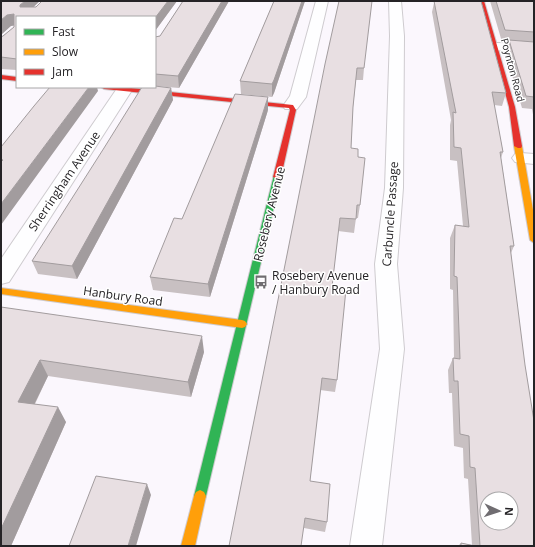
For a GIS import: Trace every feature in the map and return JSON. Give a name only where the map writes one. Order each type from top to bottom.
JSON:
[{"type":"street","name":"Rosebery Avenue","points":[[188,546],[294,112],[291,106],[298,97],[322,1]]},
{"type":"street","name":"Carbuncle Passage","points":[[366,546],[392,349],[386,264],[394,188],[397,36],[395,1]]},
{"type":"street","name":"Poynton Road","points":[[482,1],[527,158],[534,240]]},
{"type":"street","points":[[496,47],[534,48]]},
{"type":"street","points":[[1,77],[16,79]]},
{"type":"street","points":[[126,88],[291,106]]},
{"type":"street","name":"Sherringham Avenue","points":[[1,276],[126,88]]},
{"type":"street","name":"Hanbury Road","points":[[1,291],[242,324]]},
{"type":"building","points":[[1,1],[25,1],[20,5],[20,7],[36,7],[42,1],[168,1],[156,17],[16,16],[16,59],[1,57],[1,37],[14,27],[14,14],[7,15],[1,20]]},
{"type":"building","points":[[183,1],[222,1],[178,76],[156,74],[156,37],[160,36]]},
{"type":"building","points":[[274,1],[302,1],[274,80],[272,84],[240,81]]},
{"type":"building","points":[[339,1],[372,1],[364,68],[357,68],[353,107],[351,148],[358,149],[358,157],[365,158],[360,205],[357,205],[356,219],[340,218],[332,287],[346,289],[337,380],[322,378],[310,481],[330,484],[327,522],[305,518],[301,546],[229,546],[325,64]]},
{"type":"building","points":[[434,1],[481,1],[506,93],[492,92],[503,152],[500,152],[514,246],[510,246],[525,365],[534,421],[534,546],[480,546],[479,531],[519,531],[519,491],[479,491],[479,530],[475,468],[470,467],[469,436],[460,434],[458,381],[454,381],[453,358],[460,359],[457,277],[454,276],[455,225],[469,227],[461,148],[454,147],[453,112],[456,113]]},
{"type":"building","points":[[496,1],[534,1],[534,32],[505,30]]},
{"type":"building","points":[[509,40],[534,42],[534,97],[526,96]]},
{"type":"building","points":[[156,86],[171,88],[72,266],[32,261],[141,88],[156,88]]},
{"type":"building","points":[[49,88],[88,88],[1,204],[1,162],[3,160],[1,159],[1,147]]},
{"type":"building","points":[[235,94],[268,97],[208,284],[150,277],[174,218],[182,219]]},
{"type":"building","points":[[1,307],[202,336],[188,382],[40,360],[18,402],[58,407],[1,529]]},
{"type":"building","points":[[96,476],[147,484],[128,546],[69,546]]},
{"type":"building","points":[[461,543],[475,546],[461,546]]},
{"type":"traffic: fast","points":[[200,496],[277,177]]},
{"type":"traffic: slow","points":[[518,146],[534,240]]},
{"type":"traffic: slow","points":[[1,291],[242,324]]},
{"type":"traffic: slow","points":[[188,546],[200,496]]},
{"type":"traffic: jam","points":[[482,1],[512,107],[518,146]]},
{"type":"traffic: jam","points":[[1,77],[16,79]]},
{"type":"traffic: jam","points":[[114,88],[291,106],[293,110],[277,177]]},
{"type":"place","name":"Rosebery Avenue / Hanbury Road","points":[[261,282]]}]
